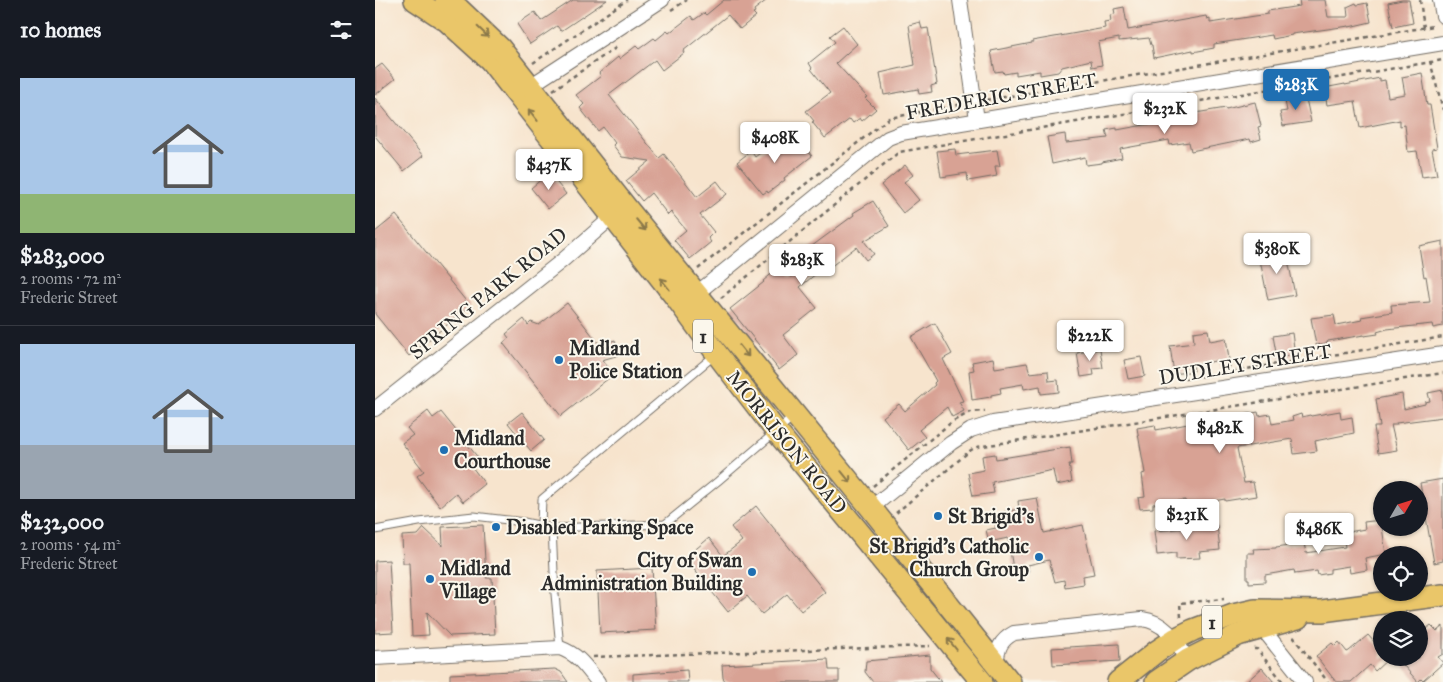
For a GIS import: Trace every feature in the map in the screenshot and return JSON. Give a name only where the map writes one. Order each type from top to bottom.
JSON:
[{"type":"main road","name":"MORRISON ROAD","points":[[415,0],[447,21],[490,60],[525,82]]},
{"type":"main road","name":"MORRISON ROAD","points":[[446,0],[459,9],[500,48],[619,211],[689,299],[795,415],[1010,682]]},
{"type":"main road","name":"MORRISON ROAD","points":[[689,299],[717,354],[776,431],[982,682]]},
{"type":"main road","name":"1","points":[[1118,682],[1175,639],[1212,622],[1233,615],[1258,619],[1443,595]]},
{"type":"main road","name":"1","points":[[1155,682],[1188,660],[1239,635],[1258,619]]},
{"type":"street","points":[[525,82],[662,0]]},
{"type":"street","points":[[960,0],[977,120]]},
{"type":"street","points":[[1438,21],[1440,0]]},
{"type":"street","name":"FREDERIC STREET","points":[[689,299],[889,138],[901,133],[1443,43]]},
{"type":"street","name":"SPRING PARK ROAD","points":[[375,409],[563,260],[619,211]]},
{"type":"street","name":"DUDLEY STREET","points":[[871,508],[951,442],[971,430],[993,423],[1443,354]]},
{"type":"street","points":[[996,664],[1000,645],[1005,638],[1014,633],[1142,619],[1152,620],[1164,627],[1175,639],[1188,660]]},
{"type":"street","points":[[1258,619],[1305,682]]},
{"type":"street","points":[[375,658],[560,648],[578,657],[598,682]]},
{"type":"lane","points":[[541,525],[542,499],[717,354]]},
{"type":"lane","points":[[376,530],[419,522],[474,516],[525,522],[552,528],[665,524],[795,415]]},
{"type":"lane","points":[[552,528],[560,648]]},
{"type":"path","points":[[525,82],[627,0]]},
{"type":"path","points":[[1420,0],[1425,28]]},
{"type":"path","points":[[975,102],[1425,28],[1438,21]]},
{"type":"path","points":[[1426,46],[1443,110]]},
{"type":"path","points":[[716,302],[899,152],[1443,60]]},
{"type":"path","points":[[893,516],[971,450],[977,448],[1443,373]]},
{"type":"path","points":[[1296,635],[1294,638],[1299,646],[1328,682]]},
{"type":"path","points":[[578,657],[939,646]]},
{"type":"path","points":[[1248,648],[1257,649],[1283,682]]},
{"type":"building","points":[[573,0],[607,0],[561,31],[557,26],[530,44],[517,24],[535,12],[541,21]]},
{"type":"building","points":[[724,0],[767,0],[754,10],[755,12],[753,13],[756,16],[740,29],[728,15],[662,70],[655,60],[609,95],[659,158],[664,154],[697,197],[717,181],[727,194],[700,215],[714,232],[708,238],[711,242],[690,259],[674,240],[686,230],[671,212],[668,215],[651,193],[642,201],[626,181],[650,161],[622,157],[613,145],[615,143],[603,127],[598,131],[580,108],[584,104],[576,95],[601,76],[599,73],[618,57],[619,59],[636,46],[639,49],[654,38],[656,40],[667,31],[669,33],[691,16],[694,20],[704,13],[706,15]]},
{"type":"building","points":[[1299,0],[1325,0],[1328,17],[1348,17],[1347,7],[1356,3],[1357,5],[1367,3],[1371,22],[1349,27],[1292,34],[1273,39],[1272,35],[1214,44],[1214,48],[1154,58],[1149,38],[1119,41],[1119,38],[1098,42],[1102,65],[1092,67],[1091,60],[1062,67],[1058,72],[1040,75],[1040,71],[1016,75],[1016,72],[1004,74],[1003,71],[995,72],[991,51],[1032,43],[1032,41],[1105,28],[1104,22],[1111,21],[1110,15],[1115,14],[1114,9],[1124,7],[1128,30],[1206,16],[1207,19],[1210,18],[1210,23],[1268,14],[1268,11],[1300,6]]},
{"type":"building","points":[[1409,0],[1413,23],[1393,27],[1388,3]]},
{"type":"building","points":[[920,22],[922,29],[928,28],[937,84],[931,86],[932,92],[919,94],[918,89],[884,95],[880,73],[915,65],[909,25]]},
{"type":"building","points":[[843,26],[857,44],[836,63],[876,109],[862,121],[860,118],[853,123],[850,119],[825,138],[806,111],[830,93],[811,69],[809,63],[835,42],[830,36]]},
{"type":"building","points":[[382,64],[395,79],[375,95],[375,69]]},
{"type":"building","points":[[1422,73],[1427,105],[1430,105],[1437,148],[1432,149],[1437,175],[1422,177],[1417,151],[1408,152],[1405,125],[1400,126],[1400,120],[1360,128],[1355,101],[1327,105],[1324,88],[1380,78],[1380,81],[1385,80],[1388,97],[1405,94],[1402,77]]},
{"type":"building","points":[[1305,94],[1311,122],[1283,126],[1280,112],[1287,111],[1285,101],[1287,101],[1287,98]]},
{"type":"building","points":[[375,98],[423,156],[404,171],[375,136]]},
{"type":"building","points":[[1255,102],[1261,126],[1258,127],[1261,139],[1251,142],[1250,139],[1191,151],[1189,142],[1170,145],[1169,140],[1120,149],[1122,158],[1102,163],[1086,165],[1085,157],[1052,164],[1047,137],[1065,134],[1066,143],[1108,138],[1106,130],[1117,128],[1117,130],[1166,121],[1165,118],[1226,109]]},
{"type":"building","points":[[793,133],[812,156],[784,178],[785,180],[768,193],[767,191],[763,194],[737,162],[751,151],[755,157],[768,147],[771,151]]},
{"type":"building","points":[[955,149],[956,155],[997,150],[1000,166],[995,166],[997,176],[968,181],[967,173],[941,177],[937,151]]},
{"type":"building","points":[[905,165],[913,175],[904,182],[919,200],[903,213],[881,185]]},
{"type":"building","points":[[549,173],[566,194],[548,209],[531,188]]},
{"type":"building","points":[[873,201],[889,226],[864,241],[874,254],[866,260],[856,247],[825,271],[823,268],[800,287],[817,308],[783,335],[798,355],[779,370],[730,309],[782,265],[791,277],[809,263],[804,257],[810,252],[808,249],[854,215],[853,213]]},
{"type":"building","points":[[396,215],[470,306],[409,356],[375,314],[375,232]]},
{"type":"building","points":[[1443,241],[1443,326],[1433,328],[1432,324],[1387,329],[1377,332],[1378,334],[1328,341],[1327,343],[1316,345],[1311,318],[1334,315],[1336,325],[1362,320],[1361,317],[1392,312],[1391,305],[1430,302],[1419,246]]},
{"type":"building","points":[[1286,250],[1295,295],[1268,300],[1259,255]]},
{"type":"building","name":"Midland Police Station","points":[[567,303],[600,345],[615,340],[619,355],[602,360],[614,374],[561,416],[503,343],[509,338],[506,334],[524,319],[528,325],[531,322],[539,325]]},
{"type":"building","points":[[935,323],[952,354],[943,359],[963,401],[959,402],[964,411],[952,417],[947,407],[919,430],[925,437],[909,450],[883,417],[899,404],[905,411],[935,385],[936,381],[911,337]]},
{"type":"building","points":[[1208,330],[1210,341],[1226,338],[1230,367],[1221,369],[1219,360],[1193,366],[1194,371],[1174,374],[1170,346],[1194,343],[1193,332]]},
{"type":"building","points":[[1292,333],[1295,355],[1277,358],[1273,336]]},
{"type":"building","points":[[1100,349],[1103,368],[1093,369],[1094,375],[1081,377],[1077,353]]},
{"type":"building","points":[[1141,357],[1145,376],[1128,379],[1124,360]]},
{"type":"building","points":[[993,358],[995,368],[1027,363],[1030,373],[1048,371],[1049,381],[1058,380],[1059,392],[1041,394],[1040,386],[1024,389],[1023,384],[1000,388],[1001,393],[991,395],[991,397],[972,400],[969,371],[974,370],[972,362]]},
{"type":"building","points":[[1443,390],[1443,417],[1391,425],[1397,450],[1378,453],[1374,427],[1380,427],[1376,399],[1402,394],[1404,409],[1425,404],[1425,402],[1430,401],[1428,393]]},
{"type":"building","points":[[428,411],[433,418],[441,412],[480,460],[472,467],[485,484],[463,502],[456,493],[440,507],[417,476],[424,471],[402,443],[413,435],[407,428]]},
{"type":"building","points":[[1340,411],[1341,419],[1352,417],[1354,433],[1315,441],[1317,451],[1294,454],[1292,439],[1237,448],[1244,483],[1253,482],[1256,496],[1185,506],[1185,500],[1153,504],[1153,508],[1140,509],[1138,498],[1145,497],[1142,474],[1145,473],[1137,428],[1155,425],[1156,430],[1193,424],[1233,414],[1233,417],[1258,412],[1259,416],[1270,414],[1272,424],[1293,420],[1292,417],[1301,414],[1302,417]]},
{"type":"building","points":[[522,412],[544,440],[531,451],[508,423]]},
{"type":"building","points":[[1070,447],[1072,464],[1069,464],[1072,482],[1056,485],[1053,470],[992,482],[994,493],[973,496],[968,473],[984,470],[982,456],[995,454],[996,459]]},
{"type":"building","points":[[1443,479],[1443,561],[1434,563],[1428,529],[1428,482]]},
{"type":"building","points":[[1037,498],[1044,533],[1083,525],[1094,574],[1083,576],[1084,584],[1065,587],[1064,580],[1055,582],[1049,560],[1028,565],[1029,572],[1014,575],[1008,538],[989,542],[986,530],[996,528],[994,517],[1005,515],[1004,512],[1019,509],[1018,501]]},
{"type":"building","name":"City of Swan Administration Building","points":[[756,506],[825,592],[801,611],[787,594],[762,614],[747,596],[728,612],[685,558],[709,538],[723,556],[742,541],[731,527]]},
{"type":"building","points":[[1373,521],[1373,536],[1383,536],[1385,546],[1373,546],[1373,556],[1365,558],[1367,570],[1350,573],[1349,566],[1330,569],[1330,573],[1318,575],[1317,571],[1295,574],[1294,570],[1265,575],[1265,582],[1249,583],[1249,579],[1247,579],[1247,553],[1254,553],[1253,549],[1276,548],[1304,543],[1306,553],[1345,547],[1343,533],[1365,529],[1364,522]]},
{"type":"building","points":[[483,525],[486,578],[492,578],[495,634],[450,636],[427,612],[429,635],[412,636],[409,563],[403,563],[402,536],[418,535],[424,528],[443,546],[442,527]]},
{"type":"building","points":[[1217,525],[1220,550],[1199,552],[1200,558],[1176,559],[1176,553],[1157,555],[1154,531]]},
{"type":"building","points":[[389,560],[393,632],[375,633],[375,561]]},
{"type":"building","points":[[652,568],[656,630],[600,633],[597,571]]},
{"type":"building","points":[[1431,625],[1437,631],[1443,626],[1443,654],[1438,657],[1443,663],[1423,681],[1421,679],[1418,682],[1404,666],[1428,666],[1428,627]]},
{"type":"building","points":[[1368,635],[1373,641],[1373,666],[1380,666],[1375,671],[1370,665],[1351,682],[1336,682],[1316,656],[1332,643],[1335,646],[1339,642],[1347,652]]},
{"type":"building","points":[[1119,644],[1120,661],[1053,665],[1052,648]]},
{"type":"building","points":[[930,655],[930,668],[941,682],[873,682],[865,672],[866,661]]},
{"type":"building","points":[[828,659],[829,670],[839,670],[839,682],[726,682],[723,678],[722,665]]},
{"type":"building","points":[[1262,668],[1274,682],[1246,682]]},
{"type":"building","points":[[555,669],[561,672],[568,682],[450,682],[450,674]]},
{"type":"building","points":[[687,670],[688,682],[633,682],[633,674]]},
{"type":"place","name":"Midland Police Station","points":[[559,360]]},
{"type":"place","name":"Midland Courthouse","points":[[444,450]]},
{"type":"place","name":"St Brigid's","points":[[938,516]]},
{"type":"place","name":"Disabled Parking Space","points":[[496,527]]},
{"type":"place","name":"St Brigid's Catholic Church Group","points":[[1039,557]]},
{"type":"place","name":"City of Swan Administration Building","points":[[752,572]]},
{"type":"place","name":"Midland Village","points":[[430,579]]}]
